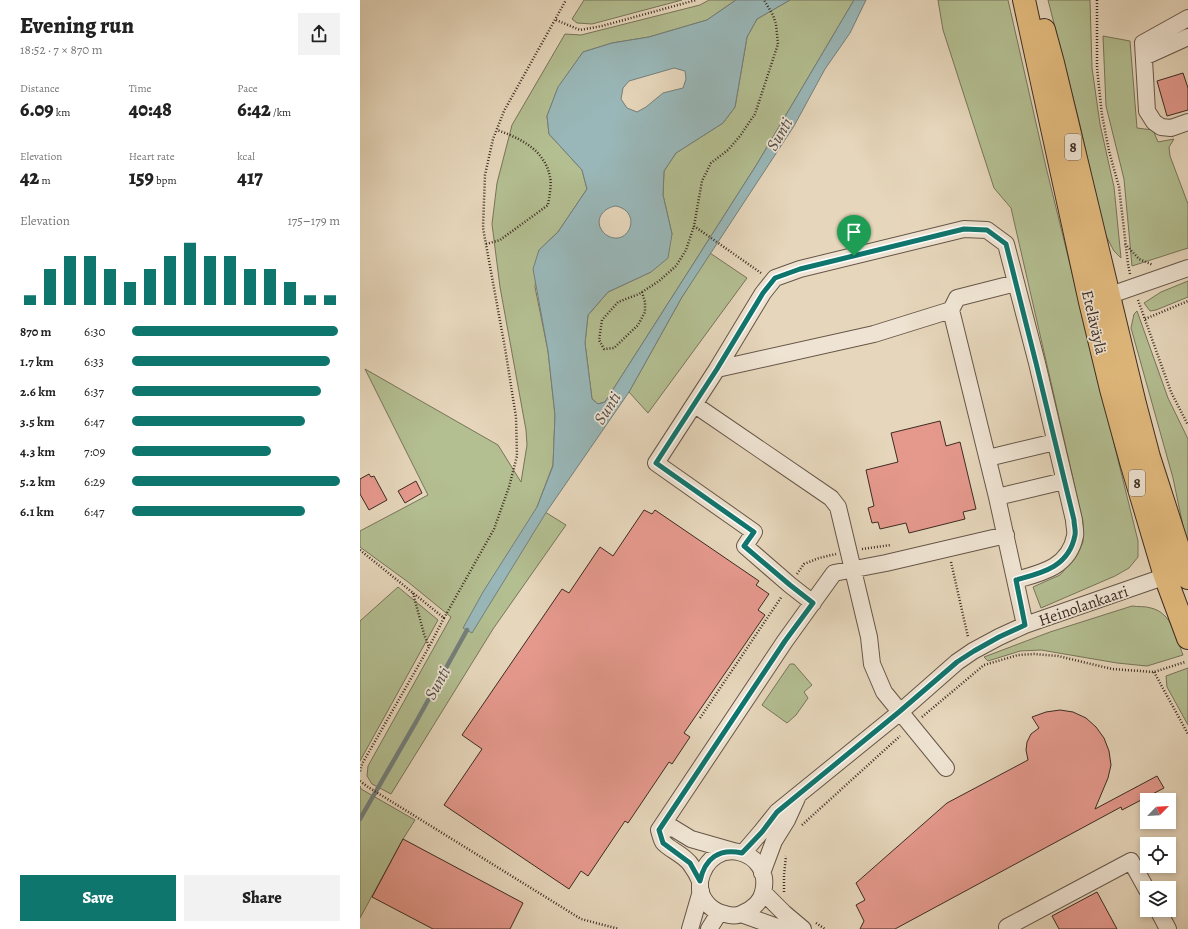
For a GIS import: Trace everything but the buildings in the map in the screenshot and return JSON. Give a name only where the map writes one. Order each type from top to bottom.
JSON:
[{"type":"highway","name":"Eteläväylä","points":[[1024,0],[1099,299]]},
{"type":"highway","name":"Eteläväylä","points":[[1035,0],[1053,63],[1099,299],[1111,389],[1131,462],[1179,575],[1188,638]]},
{"type":"street","points":[[1188,18],[1143,43],[1147,111],[1154,122],[1162,127],[1171,128],[1188,122]]},
{"type":"street","points":[[1144,57],[1188,37]]},
{"type":"street","points":[[813,603],[744,546],[754,532],[656,463],[717,369],[763,293],[775,278],[800,269],[964,229],[987,230],[1006,244],[1074,520],[1075,535],[1070,549],[1063,559],[1053,568],[1036,575],[1016,580]]},
{"type":"street","points":[[1099,299],[1188,268]]},
{"type":"street","points":[[1016,283],[957,298],[951,310],[988,458],[1025,625]]},
{"type":"street","points":[[717,369],[874,334],[951,310]]},
{"type":"street","points":[[694,405],[831,498],[838,507],[869,637],[872,664],[884,692],[946,768]]},
{"type":"street","points":[[988,458],[1055,442]]},
{"type":"street","points":[[997,497],[1064,481]]},
{"type":"street","points":[[659,830],[785,641],[834,573],[852,568],[886,564],[1006,535]]},
{"type":"street","name":"Heinolankaari","points":[[738,852],[762,832],[777,812],[899,712],[957,662],[974,651],[1025,625],[1179,575]]},
{"type":"street","name":"Heinolankaari","points":[[762,873],[774,841],[787,820],[798,796]]},
{"type":"street","points":[[673,828],[691,840],[738,852],[751,857],[758,864],[764,882],[763,892],[759,901],[751,909],[741,914],[730,916],[720,913],[710,907],[704,900],[700,886],[690,863],[663,843],[659,830],[673,828]]},
{"type":"street","points":[[690,929],[702,872],[706,863],[723,852],[738,852]]},
{"type":"street","points":[[1008,929],[1007,927],[1131,861],[1142,881]]},
{"type":"street","points":[[763,892],[803,929]]},
{"type":"street","points":[[709,929],[720,913]]},
{"type":"street","points":[[741,914],[783,929]]},
{"type":"street","points":[[1162,917],[1168,929]]},
{"type":"path","points":[[360,772],[362,764],[494,529],[509,487],[516,456],[516,417],[483,228],[485,175],[497,130],[504,111],[566,0]]},
{"type":"path","points":[[556,20],[580,30],[696,0]]},
{"type":"path","points":[[642,292],[645,302],[645,312],[638,324],[614,348],[604,349],[599,340],[602,320],[618,302],[642,292],[659,281],[676,266],[686,250],[694,226],[702,181],[711,163],[728,150],[740,136],[755,114],[778,44],[776,24],[773,15],[764,0]]},
{"type":"path","points":[[1097,0],[1097,68],[1102,115],[1118,187],[1128,264],[1133,287],[1171,392],[1188,425]]},
{"type":"path","points":[[486,244],[500,240],[548,205],[551,178],[545,162],[529,144],[497,130]]},
{"type":"path","points":[[694,226],[755,269]]},
{"type":"path","points":[[1125,244],[1139,259],[1171,274]]},
{"type":"path","points":[[1145,319],[1188,301]]},
{"type":"path","points":[[948,548],[966,632],[974,651],[984,665]]},
{"type":"path","points":[[360,550],[444,618]]},
{"type":"path","points":[[412,592],[429,647]]},
{"type":"path","points":[[1154,672],[1188,734]]},
{"type":"path","points":[[360,781],[368,788],[581,919],[619,929]]},
{"type":"green space","points":[[584,0],[682,0],[592,24],[577,23],[572,19]]},
{"type":"green space","points":[[709,0],[736,0],[707,20],[649,37],[612,43],[583,52],[558,88],[547,116],[549,134],[582,170],[587,189],[558,232],[539,250],[535,287],[548,351],[555,415],[553,465],[537,507],[566,525],[493,629],[391,794],[372,784],[367,776],[368,766],[451,617],[408,582],[360,547],[360,531],[428,495],[365,369],[498,445],[521,482],[527,445],[526,430],[500,287],[492,224],[497,183],[512,125],[565,34],[581,35],[700,5]]},
{"type":"green space","points":[[790,0],[854,0],[757,164],[605,402],[598,404],[592,399],[585,343],[588,315],[608,292],[651,272],[672,234],[663,195],[664,171],[676,153],[723,123],[735,107],[747,37],[757,19]]},
{"type":"green space","points":[[938,0],[1008,0],[1046,167],[1138,541],[1138,557],[1129,568],[1115,576],[1041,608],[1033,587],[1060,575],[1077,555],[1083,542],[1083,522],[1011,208],[994,188],[943,30]]},
{"type":"green space","points":[[1048,0],[1090,0],[1092,68],[1100,124],[1114,187],[1121,258],[1114,251],[1104,232],[1079,121]]},
{"type":"green space","points":[[1103,36],[1130,41],[1137,128],[1153,130],[1158,142],[1174,139],[1169,147],[1170,156],[1188,204],[1188,248],[1132,266],[1124,179],[1106,106]]},
{"type":"green space","points":[[710,253],[747,278],[648,413],[629,392],[682,297]]},
{"type":"green space","points":[[1188,281],[1188,297],[1150,311],[1144,303],[1161,292]]},
{"type":"green space","points":[[1137,311],[1168,398],[1188,439],[1188,550],[1173,478],[1131,328],[1134,314]]},
{"type":"green space","points":[[398,587],[438,620],[360,761],[360,621]]},
{"type":"green space","points":[[1132,606],[1151,608],[1164,615],[1169,620],[1183,655],[1147,666],[1117,663],[1041,650],[1020,651],[988,661],[984,657],[1050,632]]},
{"type":"green space","points":[[790,664],[794,664],[812,685],[804,692],[808,698],[796,715],[787,723],[762,705]]},
{"type":"green space","points":[[1188,668],[1188,725],[1167,687],[1166,676]]},
{"type":"green space","points":[[360,786],[361,789],[415,820],[360,918]]},
{"type":"water","points":[[736,0],[790,0],[757,19],[747,37],[735,107],[723,123],[676,153],[664,171],[663,195],[672,234],[668,258],[651,272],[608,292],[588,315],[585,343],[592,399],[598,404],[605,402],[757,164],[854,0],[866,0],[850,33],[825,69],[794,126],[682,297],[629,392],[547,511],[472,633],[463,628],[483,592],[537,507],[553,466],[555,415],[548,351],[533,269],[539,250],[558,232],[587,189],[582,170],[549,134],[547,116],[558,87],[583,52],[612,43],[649,37],[707,20]],"holes":[[[674,68],[685,71],[686,79],[683,88],[663,93],[646,107],[637,112],[627,108],[621,99],[623,88],[629,81]],[[616,206],[624,209],[629,215],[631,221],[627,233],[622,237],[615,238],[608,236],[602,231],[599,219],[605,210]]]},
{"type":"waterway","name":"Sunti","points":[[360,819],[467,630]]},
{"type":"route","points":[[964,229],[987,230],[1006,244],[1046,401],[1074,520],[1075,535],[1070,549],[1063,559],[1053,568],[1036,575],[1016,580],[1025,625],[999,637],[957,662],[899,712],[777,812],[762,832],[742,853],[733,851],[723,852],[714,856],[706,863],[700,881],[690,863],[663,843],[659,830],[702,763],[724,733],[785,641],[813,603],[744,546],[754,532],[656,463],[717,369],[763,293],[775,278],[800,269],[854,256],[964,229]]}]
